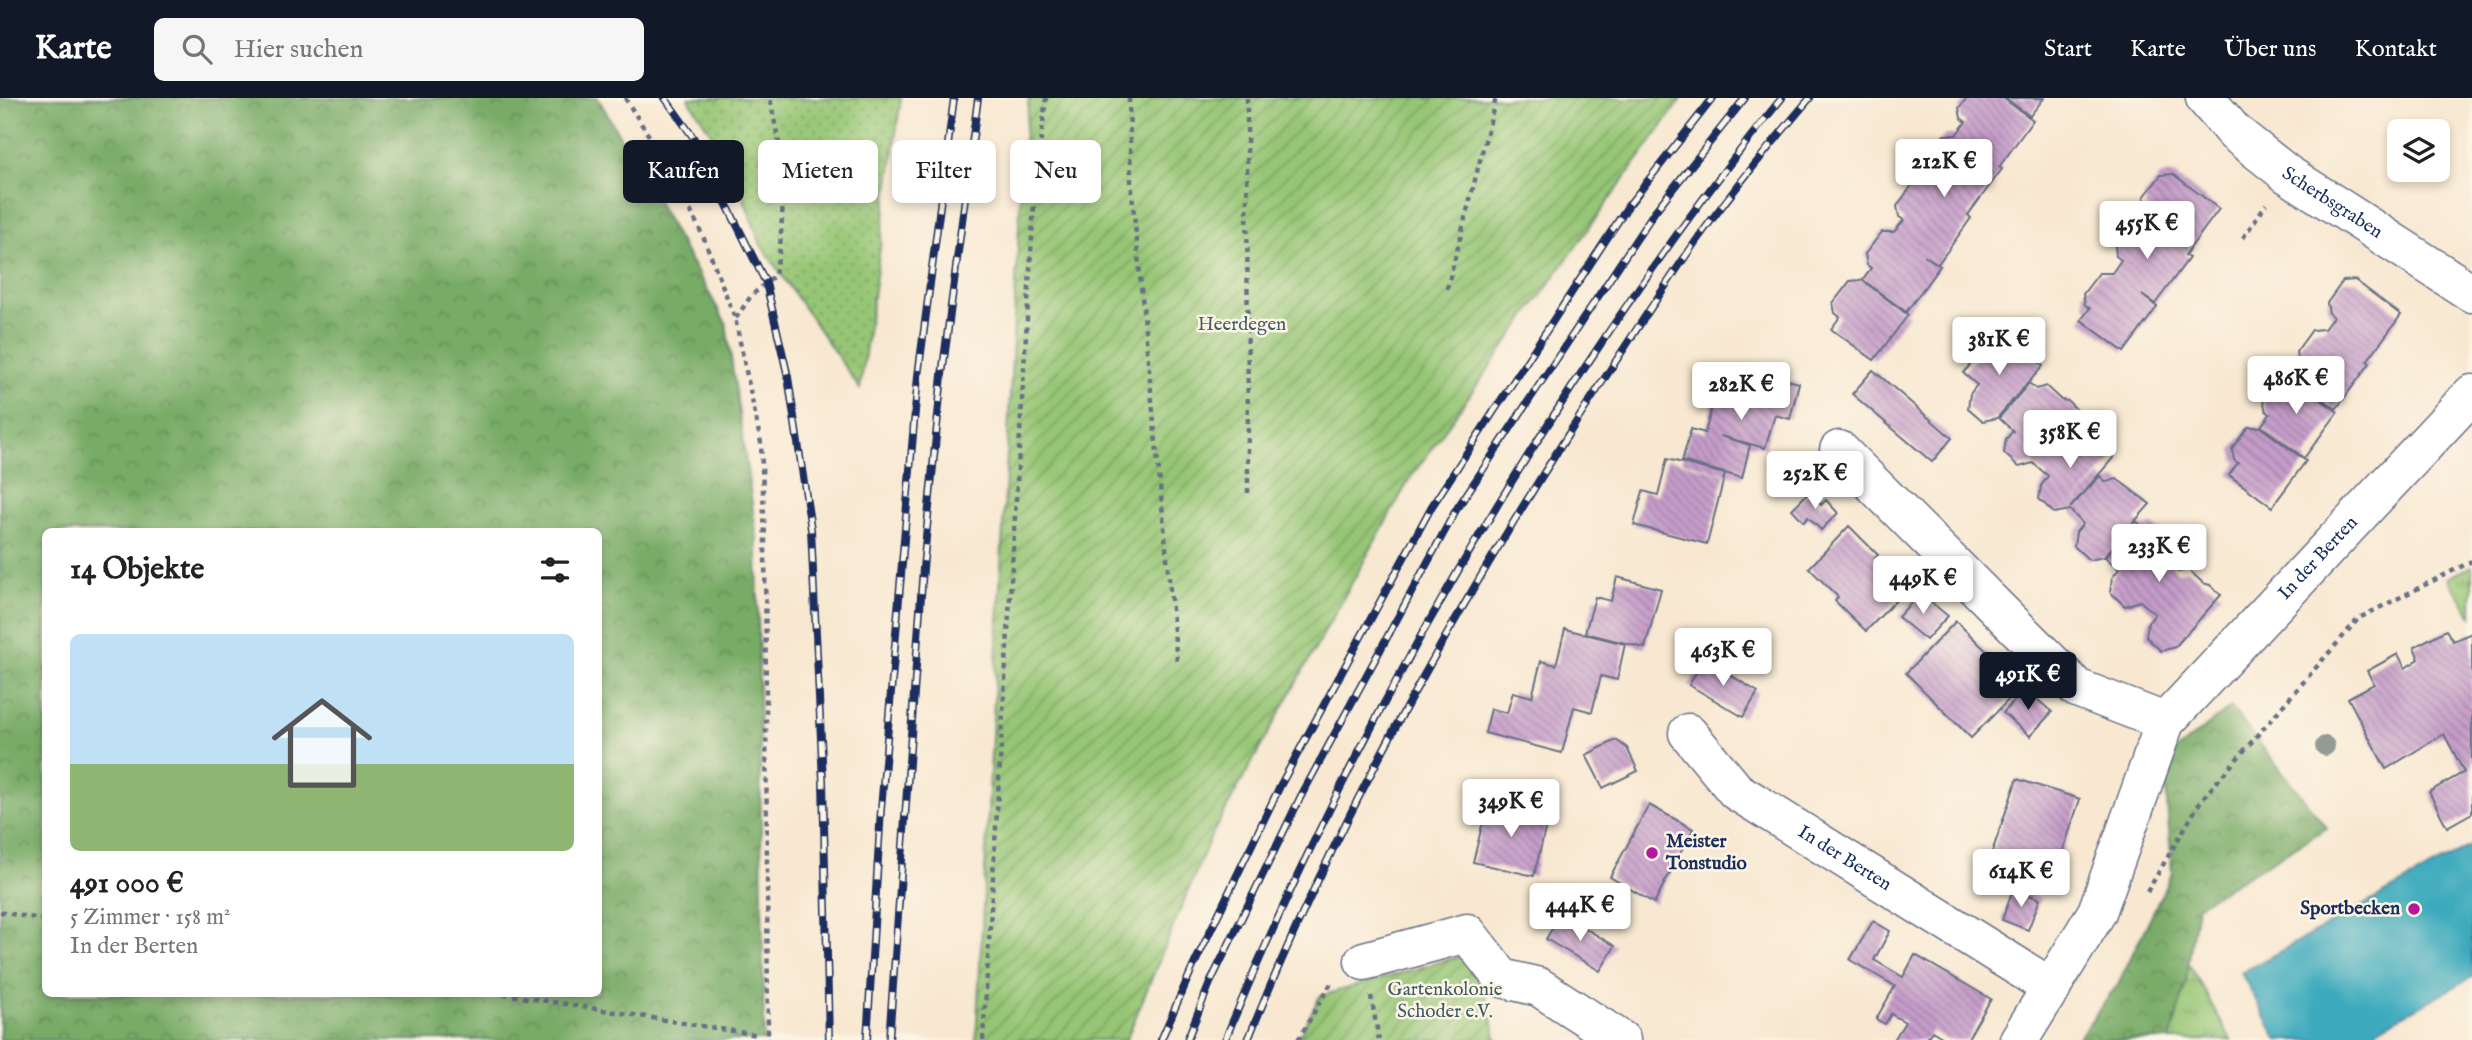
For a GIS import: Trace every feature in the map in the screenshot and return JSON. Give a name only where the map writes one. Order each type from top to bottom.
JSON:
[{"type":"street","name":"Scherbsgraben","points":[[2205,98],[2234,132],[2287,174],[2472,293]]},
{"type":"street","name":"In der Berten","points":[[2019,1040],[2097,912],[2165,722],[2472,394]]},
{"type":"street","points":[[1839,450],[2077,688],[2165,722]]},
{"type":"street","name":"In der Berten","points":[[1688,733],[1735,791],[2052,988]]},
{"type":"street","points":[[1364,961],[1466,933],[1502,978],[1539,987],[1621,1040]]},
{"type":"path","points":[[625,98],[668,166],[703,236],[735,318],[761,443],[765,539],[768,1040]]},
{"type":"path","points":[[735,318],[751,296],[775,275],[780,248],[783,202],[780,149],[770,98]]},
{"type":"path","points":[[983,1040],[1035,188],[1046,98]]},
{"type":"path","points":[[1129,98],[1131,182],[1177,662]]},
{"type":"path","points":[[1247,98],[1248,494]]},
{"type":"path","points":[[1447,289],[1496,98]]},
{"type":"path","points":[[2141,902],[2202,799],[2359,618],[2472,561]]},
{"type":"path","points":[[0,912],[42,919]]},
{"type":"path","points":[[1298,1040],[1331,981],[1364,961]]},
{"type":"path","points":[[522,997],[758,1035]]},
{"type":"green space","points":[[0,98],[598,98],[623,142],[623,203],[658,203],[726,323],[757,538],[764,1040],[0,1040]]},
{"type":"green space","points":[[688,98],[901,98],[895,140],[892,140],[892,162],[860,389],[761,245],[744,199],[744,140],[715,140]]},
{"type":"green space","name":"Heerdegen","points":[[1029,98],[1682,98],[1409,480],[1210,838],[1126,1040],[976,1040],[1020,203],[1101,203],[1101,140],[1024,140]]},
{"type":"green space","points":[[2472,566],[2472,616],[2448,578]]},
{"type":"green space","points":[[2231,707],[2327,828],[2197,906],[2185,987],[2170,1040],[2077,1040],[2118,984],[2172,873],[2164,760]]},
{"type":"green space","name":"Gartenkolonie Schoder e.V.","points":[[1475,952],[1497,1040],[1297,1040],[1320,996]]},
{"type":"green space","points":[[2186,958],[2231,1040],[2136,1040]]},
{"type":"water","name":"Sportbecken","points":[[2472,845],[2472,977],[2359,1040],[2278,1040],[2241,973]]},
{"type":"building","points":[[1967,98],[2003,98],[2033,120],[1999,167],[2002,169],[1968,215],[1971,218],[1938,264],[1924,255],[1940,266],[1906,312],[1863,280],[1871,268],[1867,265],[1865,254],[1882,232],[1894,232],[1904,220],[1899,217],[1897,206],[1913,184],[1927,183],[1934,171],[1930,167],[1928,157],[1944,135],[1956,135],[1966,122],[1961,118],[1959,108]]},
{"type":"building","points":[[2005,98],[2044,98],[2030,116]]},
{"type":"building","points":[[2173,174],[2219,209],[2185,255],[2189,258],[2155,304],[2142,295],[2157,307],[2124,352],[2081,320],[2090,308],[2085,305],[2083,294],[2099,273],[2112,273],[2121,260],[2116,256],[2115,246],[2131,224],[2144,224],[2142,223],[2151,211],[2146,207],[2144,197],[2161,175]]},
{"type":"building","points":[[1862,280],[1908,315],[1874,360],[1831,329],[1840,317],[1835,313],[1833,303],[1850,281]]},
{"type":"building","points":[[2355,280],[2401,315],[2336,409],[2293,377],[2302,365],[2298,362],[2296,352],[2312,330],[2324,329],[2333,317],[2329,313],[2327,303],[2343,281]]},
{"type":"building","points":[[2000,331],[2026,355],[2032,356],[2043,366],[1997,418],[1983,421],[1968,408],[1970,394],[1977,385],[1963,373]]},
{"type":"building","points":[[1738,368],[1799,383],[1790,419],[1775,415],[1765,448],[1720,436],[1750,445],[1742,478],[1682,461],[1691,429],[1705,433],[1714,399],[1729,403]]},
{"type":"building","points":[[1873,370],[1952,438],[1932,462],[1852,394]]},
{"type":"building","points":[[2280,378],[2291,378],[2338,412],[2304,458],[2261,426],[2270,414],[2266,411],[2263,400]]},
{"type":"building","points":[[2029,383],[2036,389],[2046,386],[2061,400],[2068,401],[2079,412],[2064,429],[2071,435],[2081,432],[2114,457],[2070,508],[2100,476],[2106,482],[2117,479],[2150,504],[2104,557],[2089,560],[2074,546],[2076,532],[2083,524],[2070,510],[2054,513],[2039,499],[2041,486],[2048,476],[2033,463],[2019,467],[2004,453],[2006,439],[2013,431],[1999,418]]},
{"type":"building","points":[[2248,427],[2260,427],[2306,461],[2272,507],[2229,475],[2238,463],[2234,460],[2232,449]]},
{"type":"building","points":[[1667,459],[1725,474],[1707,544],[1634,525],[1643,491],[1658,495]]},
{"type":"building","points":[[1809,492],[1821,505],[1826,500],[1838,513],[1821,530],[1808,517],[1804,522],[1792,509]]},
{"type":"building","points":[[2136,521],[2142,527],[2153,525],[2186,549],[2171,567],[2178,572],[2189,570],[2221,595],[2175,647],[2161,651],[2146,637],[2148,623],[2155,614],[2140,601],[2125,606],[2110,592],[2112,578],[2119,569],[2105,557]]},
{"type":"building","points":[[1849,526],[1878,555],[1875,558],[1907,589],[1866,631],[1835,601],[1838,597],[1809,568]]},
{"type":"building","points":[[1617,577],[1661,589],[1645,648],[1585,633],[1595,597],[1611,601]]},
{"type":"building","points":[[1920,593],[1948,616],[1926,640],[1898,617]]},
{"type":"building","points":[[1956,621],[2022,686],[1971,738],[1906,673]]},
{"type":"building","points":[[1565,629],[1625,644],[1617,680],[1601,676],[1592,712],[1574,707],[1562,753],[1485,733],[1491,709],[1507,713],[1513,692],[1532,697],[1541,661],[1556,665]]},
{"type":"building","points":[[2446,630],[2453,641],[2472,633],[2472,813],[2447,827],[2429,792],[2464,772],[2444,734],[2386,769],[2348,698],[2374,684],[2367,671],[2398,654],[2405,668],[2419,659],[2414,647]]},
{"type":"building","points":[[1704,659],[1758,692],[1743,717],[1689,685]]},
{"type":"building","points":[[2025,689],[2052,712],[2030,736],[2003,713]]},
{"type":"building","points":[[1616,740],[1627,748],[1638,771],[1603,788],[1586,755]]},
{"type":"building","points":[[2017,779],[2080,799],[2052,884],[1989,861]]},
{"type":"building","points":[[1488,802],[1548,817],[1534,876],[1473,862]]},
{"type":"building","name":"Meister Tonstudio","points":[[1649,805],[1693,829],[1654,903],[1610,877]]},
{"type":"building","points":[[2013,889],[2040,899],[2028,930],[2002,920]]},
{"type":"building","points":[[1561,914],[1615,946],[1600,971],[1546,939]]},
{"type":"building","points":[[1873,921],[1890,931],[1874,960],[1903,977],[1915,955],[1991,999],[1967,1040],[1947,1040],[1932,1031],[1926,1040],[1894,1040],[1905,1022],[1891,1014],[1885,1024],[1876,1019],[1895,986],[1850,960]]},
{"type":"railway","points":[[665,98],[693,137],[766,283],[788,377],[811,529],[823,781],[829,1040]]},
{"type":"railway","points":[[867,1040],[881,809],[918,376],[954,98]]},
{"type":"railway","points":[[889,1040],[923,568],[942,375],[978,98]]},
{"type":"railway","points":[[1161,1040],[1280,786],[1432,506],[1628,206],[1713,98]]},
{"type":"railway","points":[[1187,1040],[1210,983],[1300,798],[1456,510],[1655,211],[1745,98]]},
{"type":"railway","points":[[1225,1040],[1259,959],[1334,801],[1415,646],[1459,570],[1550,421],[1633,296],[1720,176],[1782,98]]},
{"type":"railway","points":[[1248,1040],[1281,960],[1355,804],[1480,577],[1571,430],[1696,241],[1737,186],[1810,98]]},
{"type":"place","name":"Meister Tonstudio","points":[[1652,853]]},
{"type":"place","name":"Sportbecken","points":[[2414,909]]}]
